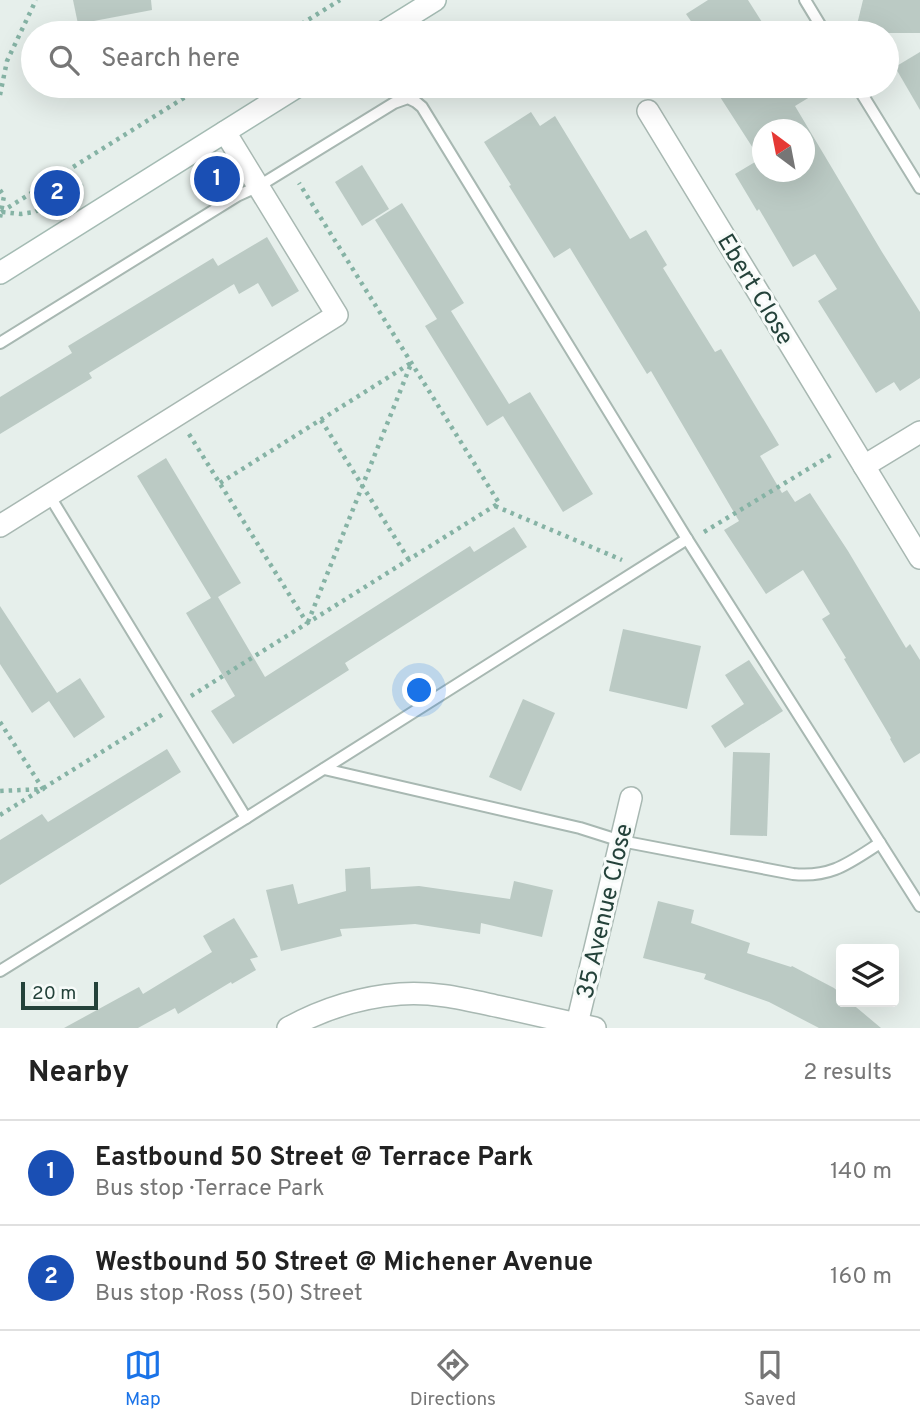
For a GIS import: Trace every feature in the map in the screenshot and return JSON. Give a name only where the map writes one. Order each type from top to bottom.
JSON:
[{"type":"street","points":[[401,21],[435,0]]},
{"type":"street","points":[[0,273],[279,98]]},
{"type":"street","name":"Ebert Close","points":[[648,111],[920,558]]},
{"type":"street","points":[[0,526],[337,315],[225,132]]},
{"type":"street","points":[[864,466],[920,432]]},
{"type":"street","name":"35 Avenue Close","points":[[586,1026],[631,798]]},
{"type":"street","points":[[288,1028],[343,1004],[402,994],[454,997],[586,1026]]},
{"type":"lane","points":[[805,0],[818,21]]},
{"type":"lane","points":[[0,343],[394,103],[408,98],[416,102],[422,107],[687,539],[920,906]]},
{"type":"lane","points":[[865,98],[920,188]]},
{"type":"lane","points":[[49,495],[246,818]]},
{"type":"lane","points":[[0,971],[687,539]]},
{"type":"lane","points":[[324,769],[580,828],[621,841],[805,875],[816,875],[842,866],[880,843]]},
{"type":"path","points":[[26,21],[36,0]]},
{"type":"path","points":[[306,21],[340,0]]},
{"type":"path","points":[[0,95],[7,61],[21,32]]},
{"type":"path","points":[[1,215],[184,98]]},
{"type":"path","points":[[1,215],[35,212],[83,183]]},
{"type":"path","points":[[0,815],[499,503],[299,183]]},
{"type":"path","points":[[0,190],[4,196],[1,215]]},
{"type":"path","points":[[220,483],[411,363]]},
{"type":"path","points":[[307,623],[411,363]]},
{"type":"path","points":[[178,415],[307,623]]},
{"type":"path","points":[[321,420],[408,560]]},
{"type":"path","points":[[687,539],[699,535],[849,443]]},
{"type":"path","points":[[494,506],[642,568]]},
{"type":"path","points":[[0,722],[43,789]]},
{"type":"path","points":[[0,791],[43,789]]},
{"type":"building","points":[[73,0],[151,0],[152,10],[94,21],[77,21]]},
{"type":"building","points":[[708,0],[748,0],[761,21],[691,21],[686,14]]},
{"type":"building","points":[[863,0],[920,0],[920,33],[899,33],[899,21],[858,21]]},
{"type":"building","points":[[920,52],[920,110],[899,74],[899,65]]},
{"type":"building","points":[[721,98],[808,98],[795,106],[803,119],[752,119],[752,147]]},
{"type":"building","points":[[531,112],[540,126],[555,116],[630,239],[646,230],[667,265],[663,268],[715,352],[721,349],[779,445],[760,456],[782,493],[787,490],[795,502],[810,493],[906,648],[910,644],[920,660],[920,753],[904,763],[822,619],[830,614],[803,570],[766,594],[724,530],[739,521],[651,371],[647,374],[570,248],[554,258],[509,186],[511,185],[484,142]]},
{"type":"building","points":[[815,140],[920,312],[920,378],[900,391],[894,382],[876,393],[818,301],[837,289],[815,254],[793,267],[759,209],[757,211],[735,174],[752,164],[752,182],[815,182]]},
{"type":"building","points":[[362,165],[389,209],[362,226],[335,182]]},
{"type":"building","points":[[402,203],[464,303],[451,311],[509,404],[530,392],[593,494],[563,512],[503,416],[487,426],[425,326],[437,319],[375,220]]},
{"type":"building","points":[[267,237],[299,291],[272,307],[258,283],[239,294],[234,284],[89,373],[92,378],[0,434],[0,397],[72,353],[68,346],[213,258],[218,266]]},
{"type":"building","points":[[166,458],[241,583],[218,597],[265,677],[470,546],[474,552],[514,527],[527,547],[345,663],[349,670],[233,744],[211,711],[235,696],[186,613],[211,598],[137,476]]},
{"type":"building","points":[[0,606],[57,693],[80,678],[105,717],[74,738],[49,701],[32,713],[0,664]]},
{"type":"building","points":[[623,629],[701,646],[687,709],[609,691]]},
{"type":"building","points":[[749,660],[783,711],[725,748],[711,726],[744,704],[725,675]]},
{"type":"building","points":[[523,699],[555,713],[521,791],[489,777]]},
{"type":"building","points":[[167,749],[181,772],[0,885],[0,840],[42,814],[48,822]]},
{"type":"building","points":[[733,752],[770,753],[767,836],[730,835]]},
{"type":"building","points":[[370,867],[371,889],[419,886],[510,899],[514,881],[553,890],[542,937],[481,923],[480,934],[415,924],[340,929],[342,936],[281,951],[266,890],[293,884],[298,904],[346,891],[345,869]]},
{"type":"building","points":[[658,901],[694,910],[691,923],[750,943],[747,953],[792,966],[834,988],[836,1007],[856,1007],[881,1028],[819,1028],[769,1002],[704,979],[706,974],[643,958]]},
{"type":"building","points":[[234,918],[258,957],[250,959],[256,970],[178,1014],[175,1008],[138,1028],[64,1028],[139,987],[143,994],[212,952],[203,936]]},
{"type":"place","name":"Eastbound 50 Street @ Terrace Park","points":[[217,179]]},
{"type":"place","name":"Westbound 50 Street @ Michener Avenue","points":[[57,193]]}]
